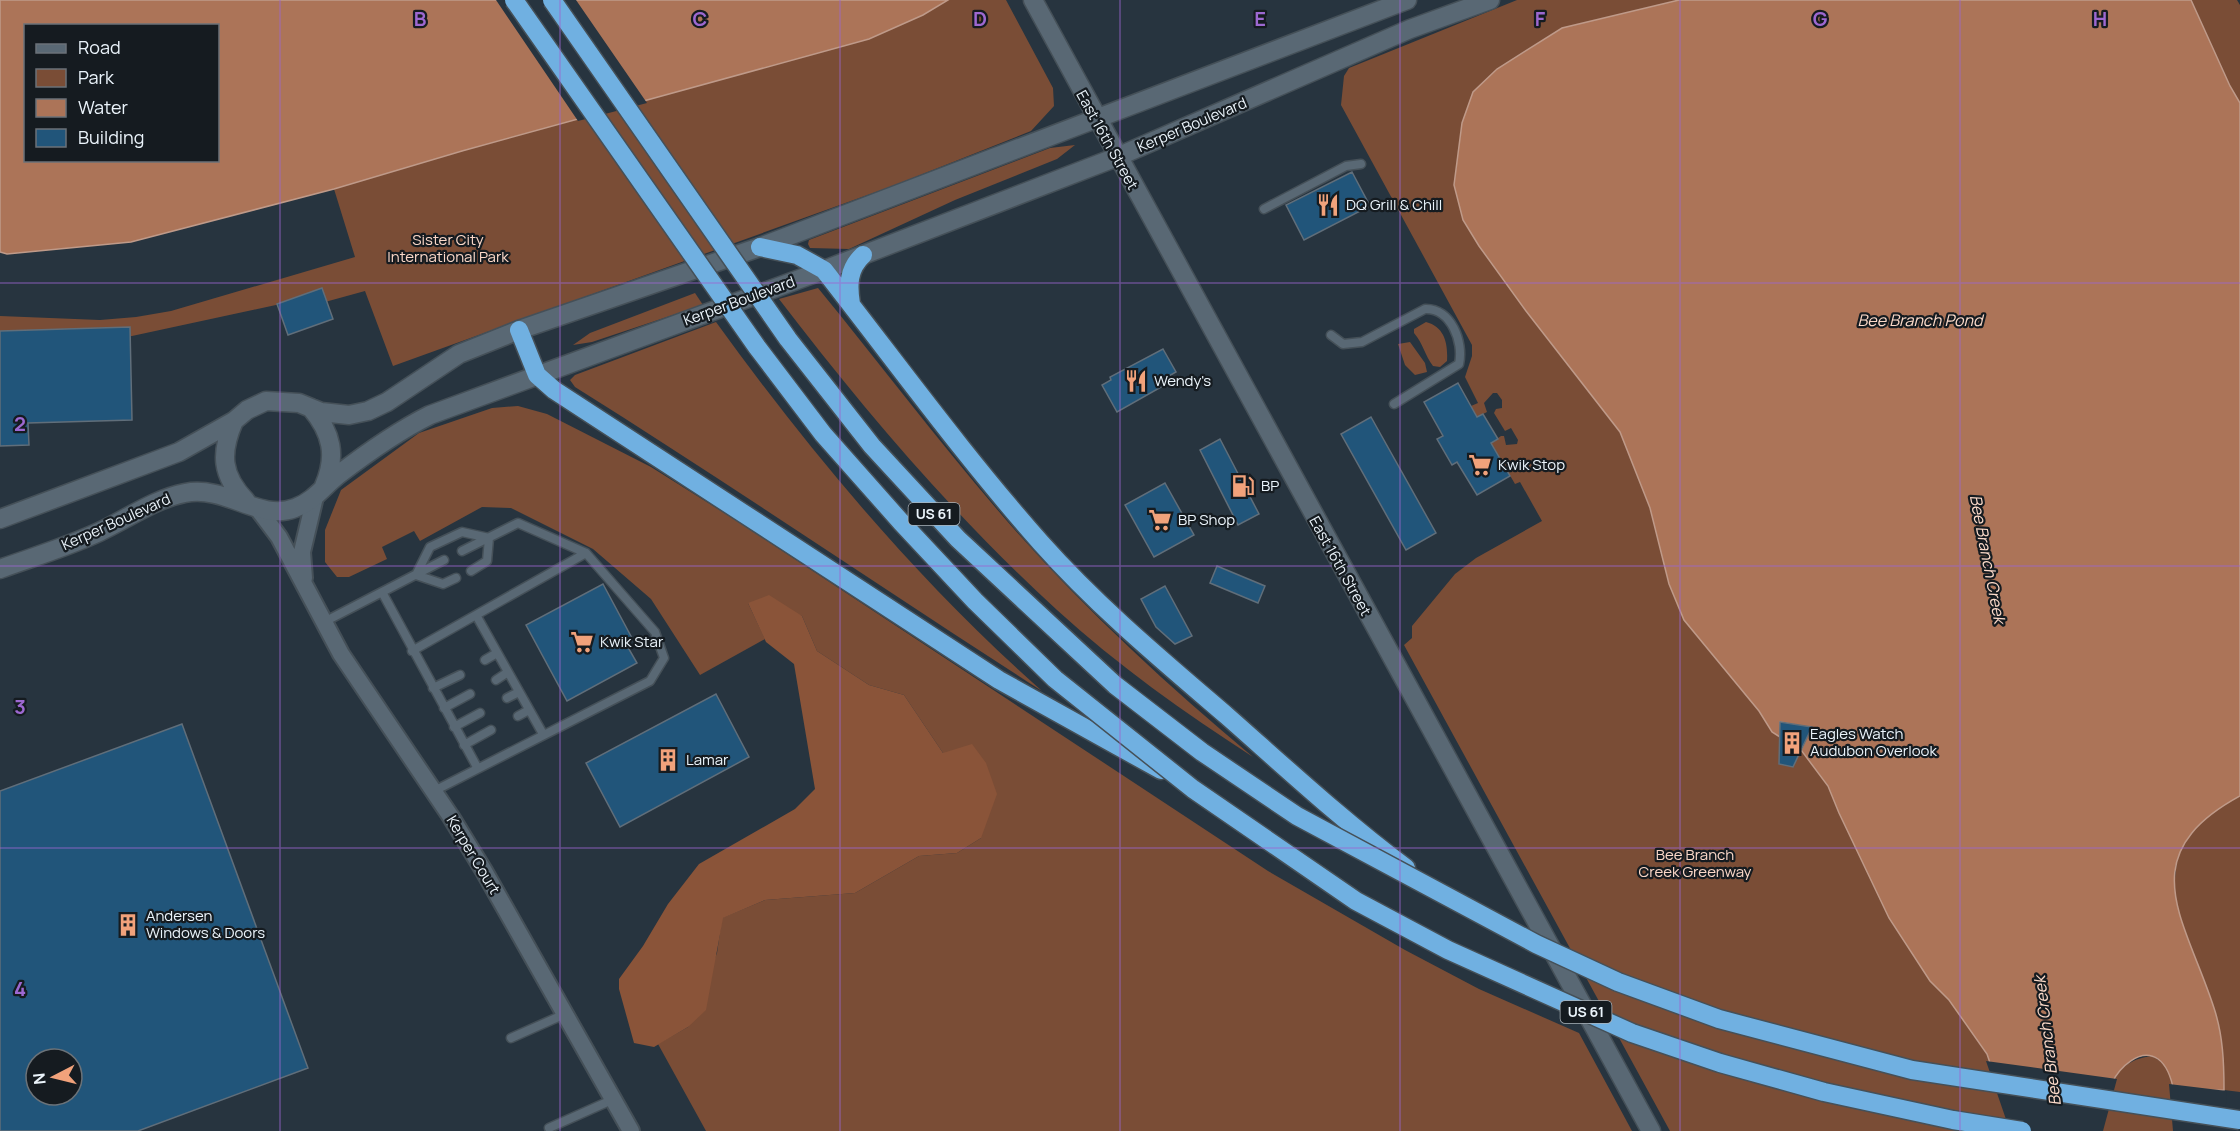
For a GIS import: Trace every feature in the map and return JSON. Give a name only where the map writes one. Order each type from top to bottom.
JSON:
[{"type":"highway","name":"US 61","points":[[514,0],[757,347],[823,434],[934,557],[1055,679],[1193,789],[1356,901],[1448,950],[1632,1034],[1720,1064],[1824,1092],[1953,1120],[2022,1131]]},
{"type":"highway","name":"US 61","points":[[552,0],[788,339],[872,446],[958,539],[1115,685],[1202,752],[1297,816],[1444,896],[1618,982],[1719,1019],[1923,1072],[2240,1120]]},
{"type":"highway","points":[[760,247],[797,255],[824,270],[973,463],[1027,526],[1099,602],[1163,663],[1355,830],[1444,896]]},
{"type":"highway","points":[[851,304],[849,278],[853,266],[863,255]]},
{"type":"highway","points":[[519,330],[537,375],[576,405],[655,454],[999,680],[1193,789]]},
{"type":"main road","points":[[0,519],[179,452],[266,401],[285,400],[321,412],[349,415],[368,411],[387,402],[459,354],[519,330],[760,247],[1407,0]]},
{"type":"main road","name":"Kerper Boulevard","points":[[0,568],[95,534],[147,507],[188,492],[217,493],[278,512],[288,510],[319,492],[376,445],[401,430],[470,399],[824,270],[1117,157],[1410,29],[1490,0]]},
{"type":"main road","name":"East 16th Street","points":[[1035,3],[1096,119],[1651,1131]]},
{"type":"main road","points":[[311,408],[322,421],[331,442],[332,463],[319,492]]},
{"type":"main road","points":[[234,421],[225,444],[226,466],[231,482],[253,506]]},
{"type":"street","points":[[304,585],[302,552],[319,492]]},
{"type":"street","name":"Kerper Court","points":[[253,506],[279,537],[324,622],[364,690],[434,792],[483,871],[631,1131]]},
{"type":"lane","points":[[1264,209],[1346,166],[1361,164]]},
{"type":"lane","points":[[1331,335],[1343,344],[1362,342],[1425,309],[1434,309],[1444,314],[1460,343],[1459,364],[1394,404]]},
{"type":"lane","points":[[434,792],[477,767],[650,681],[664,658],[655,632],[586,554],[518,523],[462,551]]},
{"type":"lane","points":[[416,575],[430,547],[462,532],[489,538]]},
{"type":"lane","points":[[471,571],[487,561],[489,538]]},
{"type":"lane","points":[[412,651],[586,554]]},
{"type":"lane","points":[[324,622],[444,560]]},
{"type":"lane","points":[[416,575],[443,584],[456,578]]},
{"type":"lane","points":[[382,592],[477,767]]},
{"type":"lane","points":[[476,615],[543,734]]},
{"type":"lane","points":[[486,660],[497,653]]},
{"type":"lane","points":[[496,680],[508,672]]},
{"type":"lane","points":[[433,688],[460,675]]},
{"type":"lane","points":[[507,698],[519,692]]},
{"type":"lane","points":[[444,708],[470,694]]},
{"type":"lane","points":[[518,716],[529,710]]},
{"type":"lane","points":[[454,727],[480,713]]},
{"type":"lane","points":[[464,745],[491,730]]},
{"type":"lane","points":[[511,1038],[565,1014]]},
{"type":"lane","points":[[549,1128],[614,1099]]},
{"type":"green space","name":"Sister City International Park","points":[[948,0],[1006,0],[1053,88],[1054,106],[1031,131],[890,187],[393,366],[365,291],[325,302],[322,295],[132,336],[0,337],[0,316],[100,320],[136,317],[171,311],[355,257],[334,189],[462,151],[869,39],[923,15]]},
{"type":"green space","name":"Bee Branch Creek Greenway","points":[[1517,0],[1679,0],[1562,28],[1497,69],[1462,123],[1454,185],[1463,220],[1526,311],[1620,432],[1650,508],[1669,584],[1684,620],[1759,711],[1772,732],[1780,722],[1828,786],[1839,813],[1930,981],[1949,1000],[1987,1054],[2013,1131],[1670,1131],[1404,645],[1412,638],[1412,626],[1455,574],[1476,558],[1542,521],[1520,482],[1515,484],[1491,443],[1504,436],[1506,445],[1517,444],[1518,440],[1511,428],[1505,431],[1494,413],[1496,409],[1502,408],[1502,400],[1497,393],[1493,393],[1484,403],[1487,412],[1477,417],[1471,406],[1478,403],[1465,377],[1472,356],[1472,345],[1341,105],[1344,76],[1349,68]]},
{"type":"green space","points":[[2191,0],[2237,0],[2240,5],[2240,103],[2230,86]]},
{"type":"green space","points":[[1075,145],[1057,159],[955,200],[849,249],[810,248],[808,244],[809,240],[1050,148]]},
{"type":"green space","points":[[818,288],[959,464],[1036,553],[1126,644],[1253,757],[1152,688],[1103,650],[1019,574],[946,500],[877,421],[779,299]]},
{"type":"green space","points":[[695,293],[703,305],[592,342],[573,345],[590,333]]},
{"type":"green space","points":[[716,322],[790,420],[869,516],[953,606],[1042,691],[575,387],[570,380],[575,375]]},
{"type":"green space","points":[[1426,322],[1441,332],[1446,343],[1447,361],[1440,367],[1433,366],[1414,333],[1414,329]]},
{"type":"green space","points":[[1410,342],[1425,363],[1427,372],[1415,375],[1405,365],[1398,344]]},
{"type":"green space","points":[[518,406],[547,414],[651,467],[737,521],[1268,871],[1405,950],[1479,989],[1579,1033],[1632,1131],[706,1131],[658,1044],[688,1027],[717,953],[722,918],[765,900],[855,893],[919,856],[957,853],[981,838],[943,753],[904,695],[869,685],[817,651],[802,616],[748,603],[765,639],[700,675],[651,599],[593,549],[511,508],[482,507],[420,541],[414,531],[382,547],[387,559],[349,577],[337,577],[325,562],[325,530],[341,490],[419,433],[492,408]]},
{"type":"green space","points":[[2240,796],[2240,1092],[2224,1090],[2224,1066],[2179,917],[2174,888],[2177,859],[2183,842],[2212,811]]},
{"type":"green space","points":[[2151,1056],[2160,1061],[2171,1078],[2174,1088],[2176,1131],[2100,1131],[2109,1093],[2118,1073],[2126,1065]]},
{"type":"shaded area","points":[[769,595],[802,616],[817,651],[869,685],[904,695],[943,753],[972,744],[986,763],[997,794],[981,838],[957,853],[919,856],[855,893],[765,900],[723,918],[706,1010],[688,1027],[654,1047],[634,1043],[619,989],[619,979],[643,946],[668,904],[699,864],[795,809],[815,789],[794,664],[766,642],[748,603]]},
{"type":"water","points":[[0,0],[948,0],[923,15],[869,39],[462,151],[334,189],[131,242],[7,254],[0,252]]},
{"type":"water","name":"Bee Branch Pond","points":[[1679,0],[2191,0],[2240,103],[2240,796],[2206,819],[2185,842],[2176,866],[2175,891],[2180,917],[2217,1018],[2222,1049],[2224,1090],[2174,1092],[2167,1070],[2158,1059],[2151,1056],[2137,1057],[2120,1071],[2112,1083],[2013,1131],[1987,1054],[1949,1000],[1930,981],[1889,918],[1828,786],[1801,750],[1811,728],[1780,722],[1780,737],[1772,732],[1759,711],[1684,620],[1669,584],[1650,508],[1620,432],[1526,311],[1463,220],[1454,185],[1462,123],[1473,92],[1497,69],[1562,28]]},
{"type":"pier","points":[[496,0],[576,0],[647,103],[578,121]]},
{"type":"pier","points":[[1986,1061],[2117,1079],[2103,1131],[2010,1131]]},
{"type":"pier","points":[[2169,1084],[2227,1091],[2224,1131],[2173,1131]]},
{"type":"building","name":"DQ Grill & Chill","points":[[1352,172],[1370,206],[1304,240],[1286,205]]},
{"type":"building","points":[[322,288],[333,319],[288,335],[277,304]]},
{"type":"building","points":[[130,327],[132,420],[28,423],[29,445],[0,446],[0,331]]},
{"type":"building","name":"Wendy's","points":[[1163,349],[1176,372],[1160,381],[1163,386],[1117,412],[1102,385],[1111,380],[1110,377]]},
{"type":"building","points":[[1458,383],[1477,417],[1483,414],[1498,439],[1491,443],[1510,476],[1477,495],[1457,462],[1452,465],[1437,439],[1443,436],[1424,402]]},
{"type":"building","points":[[1371,417],[1436,533],[1406,550],[1341,434]]},
{"type":"building","points":[[1220,439],[1259,514],[1238,525],[1200,450]]},
{"type":"building","name":"BP Shop","points":[[1165,483],[1194,535],[1154,557],[1125,505]]},
{"type":"building","points":[[1217,566],[1265,586],[1258,603],[1210,583]]},
{"type":"building","name":"Kwik Star","points":[[603,584],[633,640],[626,644],[637,663],[567,701],[526,625]]},
{"type":"building","points":[[1165,586],[1192,636],[1175,644],[1156,627],[1141,599]]},
{"type":"building","name":"Lamar","points":[[716,694],[749,757],[620,827],[586,763]]},
{"type":"building","name":"Eagles Watch Audubon Overlook","points":[[1780,722],[1812,727],[1793,767],[1779,764]]},
{"type":"building","name":"Andersen Windows & Doors","points":[[182,724],[308,1068],[138,1131],[0,1131],[0,791]]},
{"type":"place","name":"DQ Grill & Chill","points":[[1328,205]]},
{"type":"place","name":"Wendy's","points":[[1136,381]]},
{"type":"place","name":"Kwik Stop","points":[[1480,465]]},
{"type":"place","name":"BP","points":[[1243,486]]},
{"type":"place","name":"BP Shop","points":[[1160,520]]},
{"type":"place","name":"Kwik Star","points":[[582,642]]},
{"type":"place","name":"Eagles Watch Audubon Overlook","points":[[1792,743]]},
{"type":"place","name":"Lamar","points":[[668,760]]},
{"type":"place","name":"Andersen Windows & Doors","points":[[128,925]]},
{"type":"water label","name":"Bee Branch Creek","points":[[1988,559]]},
{"type":"water label","name":"Bee Branch Creek","points":[[2047,1041]]}]
